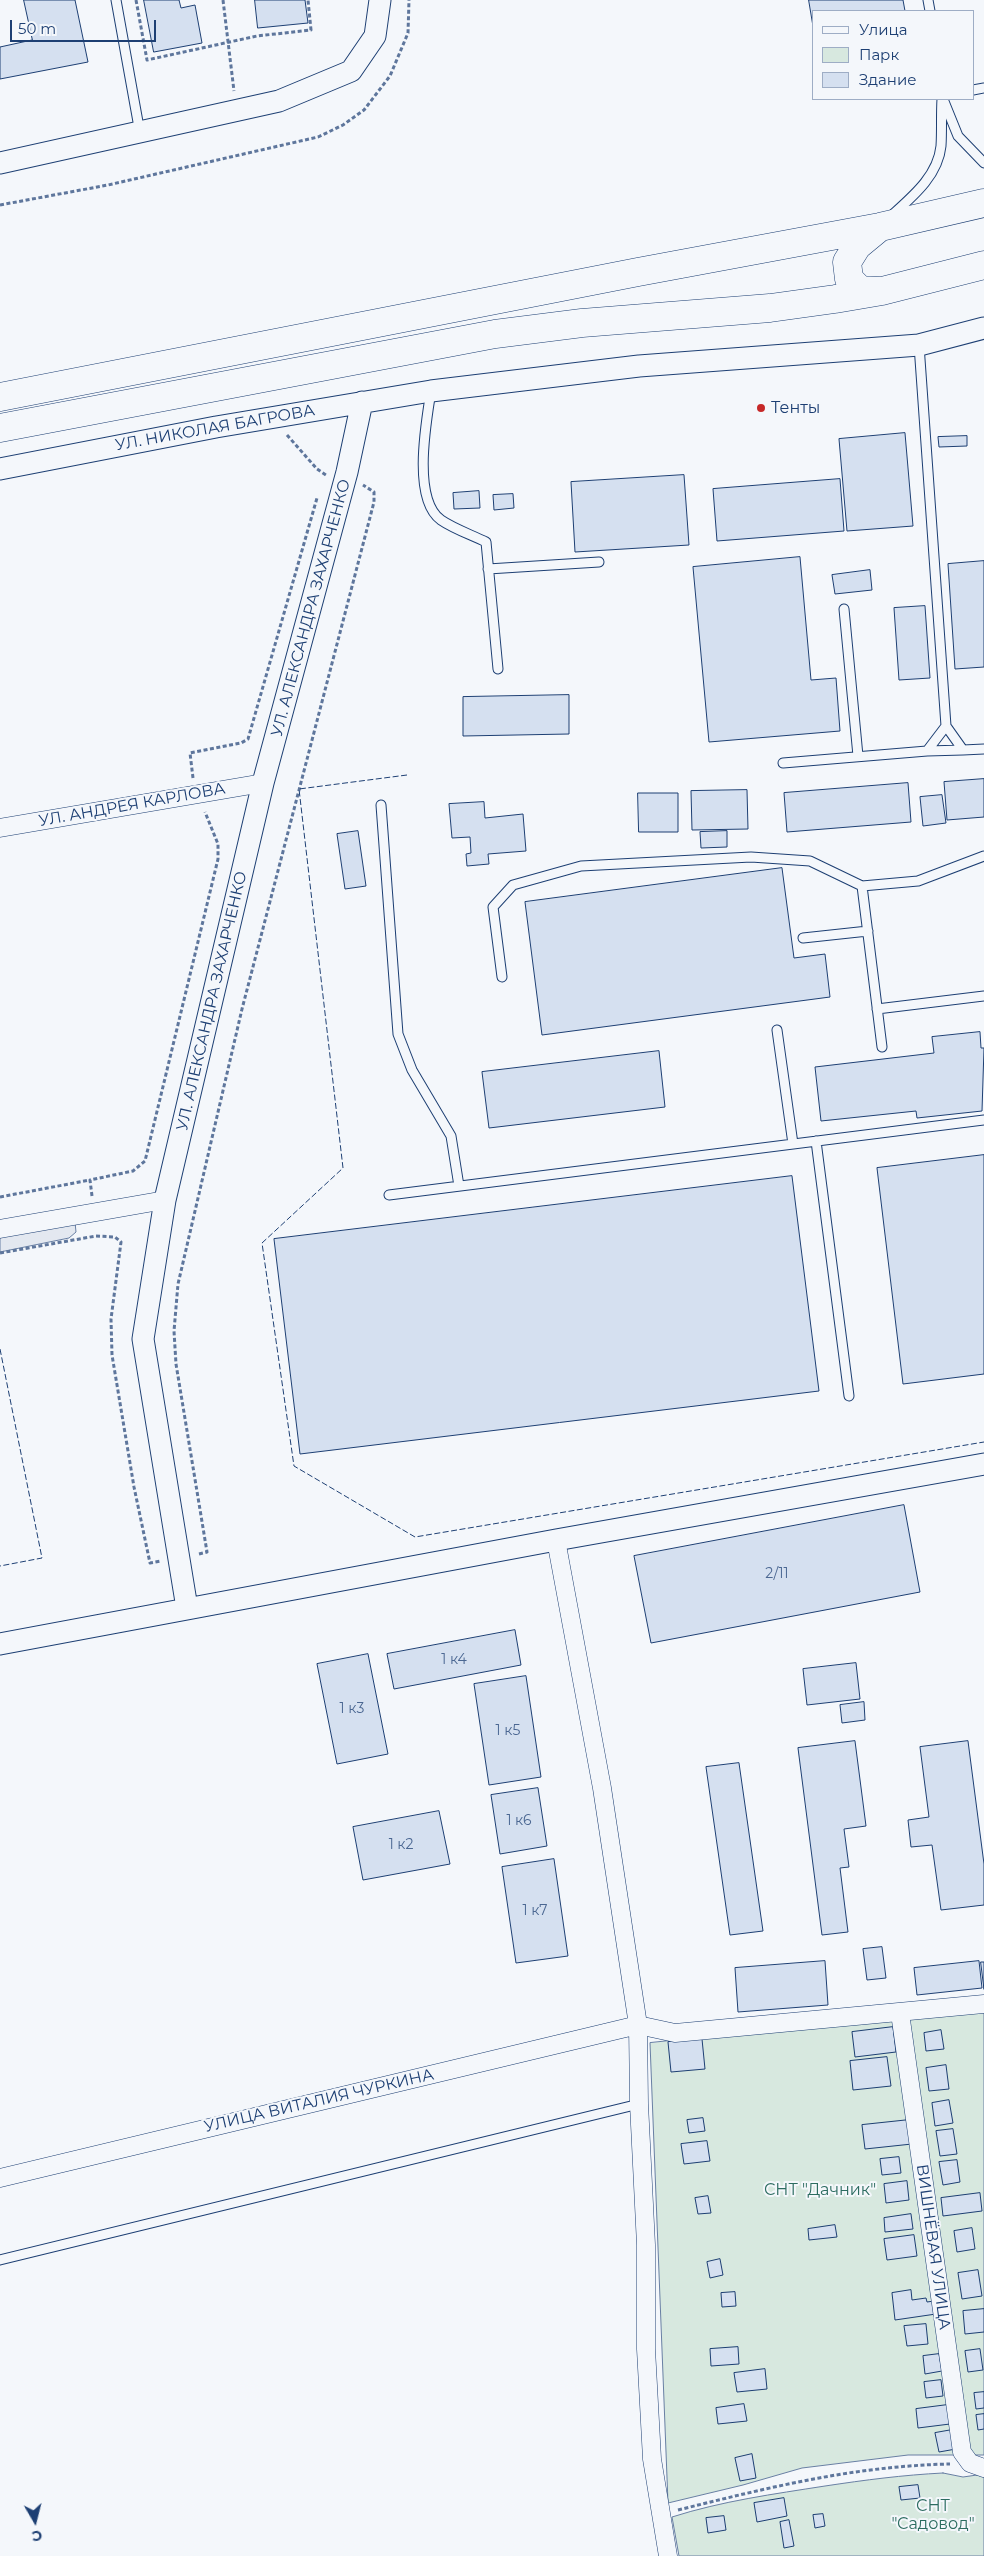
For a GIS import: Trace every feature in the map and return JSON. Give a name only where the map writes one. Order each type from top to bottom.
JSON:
[{"type":"main road","points":[[0,397],[638,272],[880,227],[984,203]]},
{"type":"main road","points":[[880,227],[857,246],[847,262],[849,279],[860,290],[882,291]]},
{"type":"main road","points":[[0,428],[495,334],[582,323],[770,308],[882,291],[984,265]]},
{"type":"street","points":[[0,163],[279,101],[351,71],[375,36],[381,9],[380,0]]},
{"type":"street","name":"УЛ. НИКОЛАЯ БАГРОВА","points":[[0,469],[207,429],[431,392],[640,366],[919,345],[984,328]]},
{"type":"street","name":"УЛ. АЛЕКСАНДРА ЗАХАРЧЕНКО","points":[[187,1608],[143,1338],[165,1200],[263,783],[346,477],[362,402]]},
{"type":"street","name":"УЛ. АНДРЕЯ КАРЛОВА","points":[[0,828],[263,783]]},
{"type":"street","points":[[0,1229],[165,1200]]},
{"type":"street","points":[[0,1644],[556,1540],[984,1464]]},
{"type":"street","points":[[556,1540],[602,1788],[638,2025],[639,2104],[646,2245],[646,2349],[652,2459],[668,2556]]},
{"type":"street","points":[[638,2025],[675,2033],[984,2004]]},
{"type":"street","name":"ВИШНЁВАЯ УЛИЦА","points":[[900,2013],[962,2452],[977,2466]]},
{"type":"street","name":"УЛИЦА ВИТАЛИЯ ЧУРКИНА","points":[[0,2178],[638,2025]]},
{"type":"lane","points":[[116,0],[140,133]]},
{"type":"lane","points":[[942,100],[958,136],[984,163]]},
{"type":"lane","points":[[880,227],[920,190],[930,175],[941,148],[942,100]]},
{"type":"lane","points":[[919,345],[946,726],[963,750]]},
{"type":"lane","points":[[431,392],[423,451],[425,495],[440,520],[486,542],[498,669]]},
{"type":"lane","points":[[488,569],[599,562]]},
{"type":"lane","points":[[844,609],[858,756]]},
{"type":"lane","points":[[927,750],[946,726]]},
{"type":"lane","points":[[783,763],[927,750],[984,749]]},
{"type":"lane","points":[[381,805],[398,1034],[412,1070],[451,1136],[459,1186]]},
{"type":"lane","points":[[502,978],[493,907],[513,885],[581,866],[751,857],[810,861],[862,886],[918,881],[984,856]]},
{"type":"lane","points":[[862,886],[882,1048]]},
{"type":"lane","points":[[803,938],[868,931]]},
{"type":"lane","points":[[877,1008],[984,996]]},
{"type":"lane","points":[[777,1030],[793,1144]]},
{"type":"lane","points":[[389,1195],[984,1120]]},
{"type":"lane","points":[[816,1141],[848,1396]]},
{"type":"lane","points":[[0,2260],[639,2104]]},
{"type":"path","points":[[136,0],[147,60],[258,36],[311,30],[308,0]]},
{"type":"path","points":[[223,0],[236,111]]},
{"type":"path","points":[[0,205],[108,185],[318,137],[343,125],[364,110],[390,76],[408,33],[410,0]]},
{"type":"path","points":[[0,1197],[133,1171],[145,1160],[218,854],[214,828],[196,794],[190,753],[241,743],[248,739],[318,493]]},
{"type":"path","points":[[90,1180],[96,1236]]},
{"type":"path","points":[[661,2514],[797,2481],[899,2465],[977,2466]]},
{"type":"green space","name":"СНТ \"Дачник\"","points":[[984,2008],[984,2455],[908,2455],[802,2468],[743,2485],[668,2503],[650,2043]]},
{"type":"green space","name":"СНТ \"Садовод\"","points":[[943,2473],[963,2477],[984,2474],[984,2556],[679,2556],[672,2517],[691,2511],[729,2502],[840,2484]]},
{"type":"shaded area","points":[[75,1222],[76,1232],[69,1238],[0,1252],[0,1236]]},
{"type":"building","points":[[24,0],[75,0],[88,62],[0,79],[0,47],[32,40]]},
{"type":"building","points":[[144,0],[179,0],[181,8],[195,5],[202,43],[154,52]]},
{"type":"building","points":[[255,0],[305,0],[308,23],[258,28]]},
{"type":"building","points":[[809,0],[903,0],[905,10],[812,10],[812,20]]},
{"type":"building","points":[[905,433],[913,526],[847,531],[839,439]]},
{"type":"building","points":[[967,436],[967,446],[939,447],[938,437]]},
{"type":"building","points":[[684,475],[689,545],[575,552],[571,482]]},
{"type":"building","points":[[840,479],[844,531],[717,541],[713,489]]},
{"type":"building","points":[[479,491],[480,508],[454,509],[453,493]]},
{"type":"building","points":[[513,494],[514,508],[494,510],[493,495]]},
{"type":"building","points":[[800,557],[811,680],[836,678],[840,731],[709,742],[693,567]]},
{"type":"building","points":[[984,561],[984,667],[955,669],[948,564]]},
{"type":"building","points":[[870,570],[872,590],[835,594],[832,575]]},
{"type":"building","points":[[925,606],[930,678],[899,680],[894,608]]},
{"type":"building","points":[[569,695],[569,734],[463,736],[463,697]]},
{"type":"building","points":[[984,779],[984,817],[947,820],[944,782]]},
{"type":"building","points":[[908,783],[911,822],[787,832],[784,793]]},
{"type":"building","points":[[747,790],[748,829],[692,830],[691,791]]},
{"type":"building","points":[[638,793],[678,793],[678,832],[639,832]]},
{"type":"building","points":[[942,795],[946,823],[923,826],[920,797]]},
{"type":"building","points":[[484,802],[485,818],[523,814],[526,851],[488,854],[489,864],[467,866],[466,854],[471,853],[470,837],[452,838],[449,804]]},
{"type":"building","points":[[358,831],[366,886],[345,889],[337,834]]},
{"type":"building","points":[[727,831],[727,847],[701,848],[700,832]]},
{"type":"building","points":[[782,868],[794,958],[825,954],[830,997],[542,1035],[525,902]]},
{"type":"building","points":[[980,1032],[981,1048],[984,1048],[982,1111],[917,1118],[916,1111],[821,1121],[815,1067],[934,1053],[932,1037]]},
{"type":"building","points":[[659,1051],[665,1107],[489,1128],[482,1072]]},
{"type":"building","points":[[984,1155],[984,1374],[903,1384],[877,1168]]},
{"type":"building","points":[[792,1176],[819,1391],[300,1454],[274,1239]]},
{"type":"building","points":[[904,1505],[920,1592],[651,1643],[634,1556]]},
{"type":"building","points":[[515,1630],[521,1665],[394,1689],[387,1654]]},
{"type":"building","points":[[368,1654],[388,1754],[337,1764],[317,1664]]},
{"type":"building","points":[[856,1663],[860,1699],[807,1705],[803,1669]]},
{"type":"building","points":[[526,1676],[541,1777],[489,1785],[474,1684]]},
{"type":"building","points":[[864,1702],[865,1720],[842,1723],[840,1705]]},
{"type":"building","points":[[855,1741],[866,1826],[844,1829],[849,1867],[840,1868],[848,1932],[822,1935],[798,1748]]},
{"type":"building","points":[[968,1741],[984,1864],[984,1905],[941,1910],[932,1845],[911,1847],[908,1820],[929,1817],[920,1747]]},
{"type":"building","points":[[739,1763],[763,1931],[730,1935],[706,1767]]},
{"type":"building","points":[[538,1788],[547,1846],[500,1854],[491,1795]]},
{"type":"building","points":[[439,1811],[450,1864],[363,1880],[353,1827]]},
{"type":"building","points":[[554,1859],[568,1956],[516,1963],[502,1867]]},
{"type":"building","points":[[882,1947],[886,1978],[867,1980],[863,1949]]},
{"type":"building","points":[[825,1961],[828,2005],[738,2012],[735,1968]]},
{"type":"building","points":[[979,1961],[982,1988],[917,1995],[914,1968]]},
{"type":"building","points":[[981,1962],[984,1962],[984,1989]]},
{"type":"building","points":[[893,2027],[896,2052],[855,2057],[852,2032]]},
{"type":"building","points":[[941,2030],[944,2049],[926,2051],[924,2033]]},
{"type":"building","points":[[702,2039],[705,2069],[671,2072],[668,2042]]},
{"type":"building","points":[[887,2057],[891,2086],[853,2090],[850,2061]]},
{"type":"building","points":[[946,2065],[949,2089],[929,2091],[926,2068]]},
{"type":"building","points":[[949,2100],[953,2123],[935,2126],[932,2103]]},
{"type":"building","points":[[703,2118],[705,2131],[689,2133],[687,2120]]},
{"type":"building","points":[[909,2120],[912,2144],[865,2149],[862,2125]]},
{"type":"building","points":[[953,2129],[957,2154],[940,2156],[936,2131]]},
{"type":"building","points":[[707,2141],[710,2161],[684,2164],[681,2144]]},
{"type":"building","points":[[899,2157],[901,2173],[882,2175],[880,2159]]},
{"type":"building","points":[[957,2160],[960,2182],[943,2185],[939,2162]]},
{"type":"building","points":[[907,2181],[909,2200],[886,2203],[884,2184]]},
{"type":"building","points":[[980,2193],[982,2211],[943,2216],[941,2198]]},
{"type":"building","points":[[708,2196],[711,2213],[698,2214],[695,2198]]},
{"type":"building","points":[[911,2214],[913,2229],[885,2232],[884,2218]]},
{"type":"building","points":[[835,2225],[837,2237],[809,2240],[808,2229]]},
{"type":"building","points":[[972,2228],[975,2249],[957,2252],[954,2231]]},
{"type":"building","points":[[914,2235],[917,2256],[887,2260],[884,2239]]},
{"type":"building","points":[[720,2259],[723,2275],[710,2278],[707,2262]]},
{"type":"building","points":[[978,2270],[982,2296],[962,2299],[958,2273]]},
{"type":"building","points":[[911,2290],[912,2300],[926,2298],[927,2302],[934,2301],[936,2314],[895,2320],[892,2293]]},
{"type":"building","points":[[735,2292],[736,2306],[722,2307],[721,2293]]},
{"type":"building","points":[[984,2309],[984,2332],[965,2334],[963,2311]]},
{"type":"building","points":[[926,2324],[928,2344],[907,2346],[904,2326]]},
{"type":"building","points":[[738,2347],[739,2364],[711,2366],[710,2349]]},
{"type":"building","points":[[980,2349],[983,2370],[968,2372],[965,2351]]},
{"type":"building","points":[[939,2354],[942,2371],[925,2374],[923,2356]]},
{"type":"building","points":[[765,2369],[767,2389],[737,2392],[734,2373]]},
{"type":"building","points":[[941,2380],[943,2396],[926,2398],[924,2382]]},
{"type":"building","points":[[984,2392],[984,2408],[976,2409],[974,2393]]},
{"type":"building","points":[[744,2404],[747,2421],[718,2424],[716,2408]]},
{"type":"building","points":[[955,2404],[958,2423],[918,2428],[916,2409]]},
{"type":"building","points":[[984,2414],[984,2429],[978,2430],[976,2415]]},
{"type":"building","points":[[952,2430],[956,2449],[939,2452],[935,2433]]},
{"type":"building","points":[[752,2454],[756,2478],[740,2481],[735,2458]]},
{"type":"building","points":[[918,2485],[920,2498],[901,2500],[899,2487]]},
{"type":"building","points":[[784,2498],[787,2516],[757,2522],[754,2503]]},
{"type":"building","points":[[823,2514],[825,2526],[815,2528],[813,2515]]},
{"type":"building","points":[[724,2516],[726,2530],[708,2533],[706,2518]]},
{"type":"building","points":[[789,2520],[794,2546],[784,2548],[780,2522]]},
{"type":"fence","points":[[407,775],[299,789],[343,1168],[262,1243],[294,1466],[415,1537],[984,1442]]},
{"type":"fence","points":[[0,1349],[42,1558],[0,1566]]},
{"type":"place","name":"Тенты","points":[[761,408]]}]
